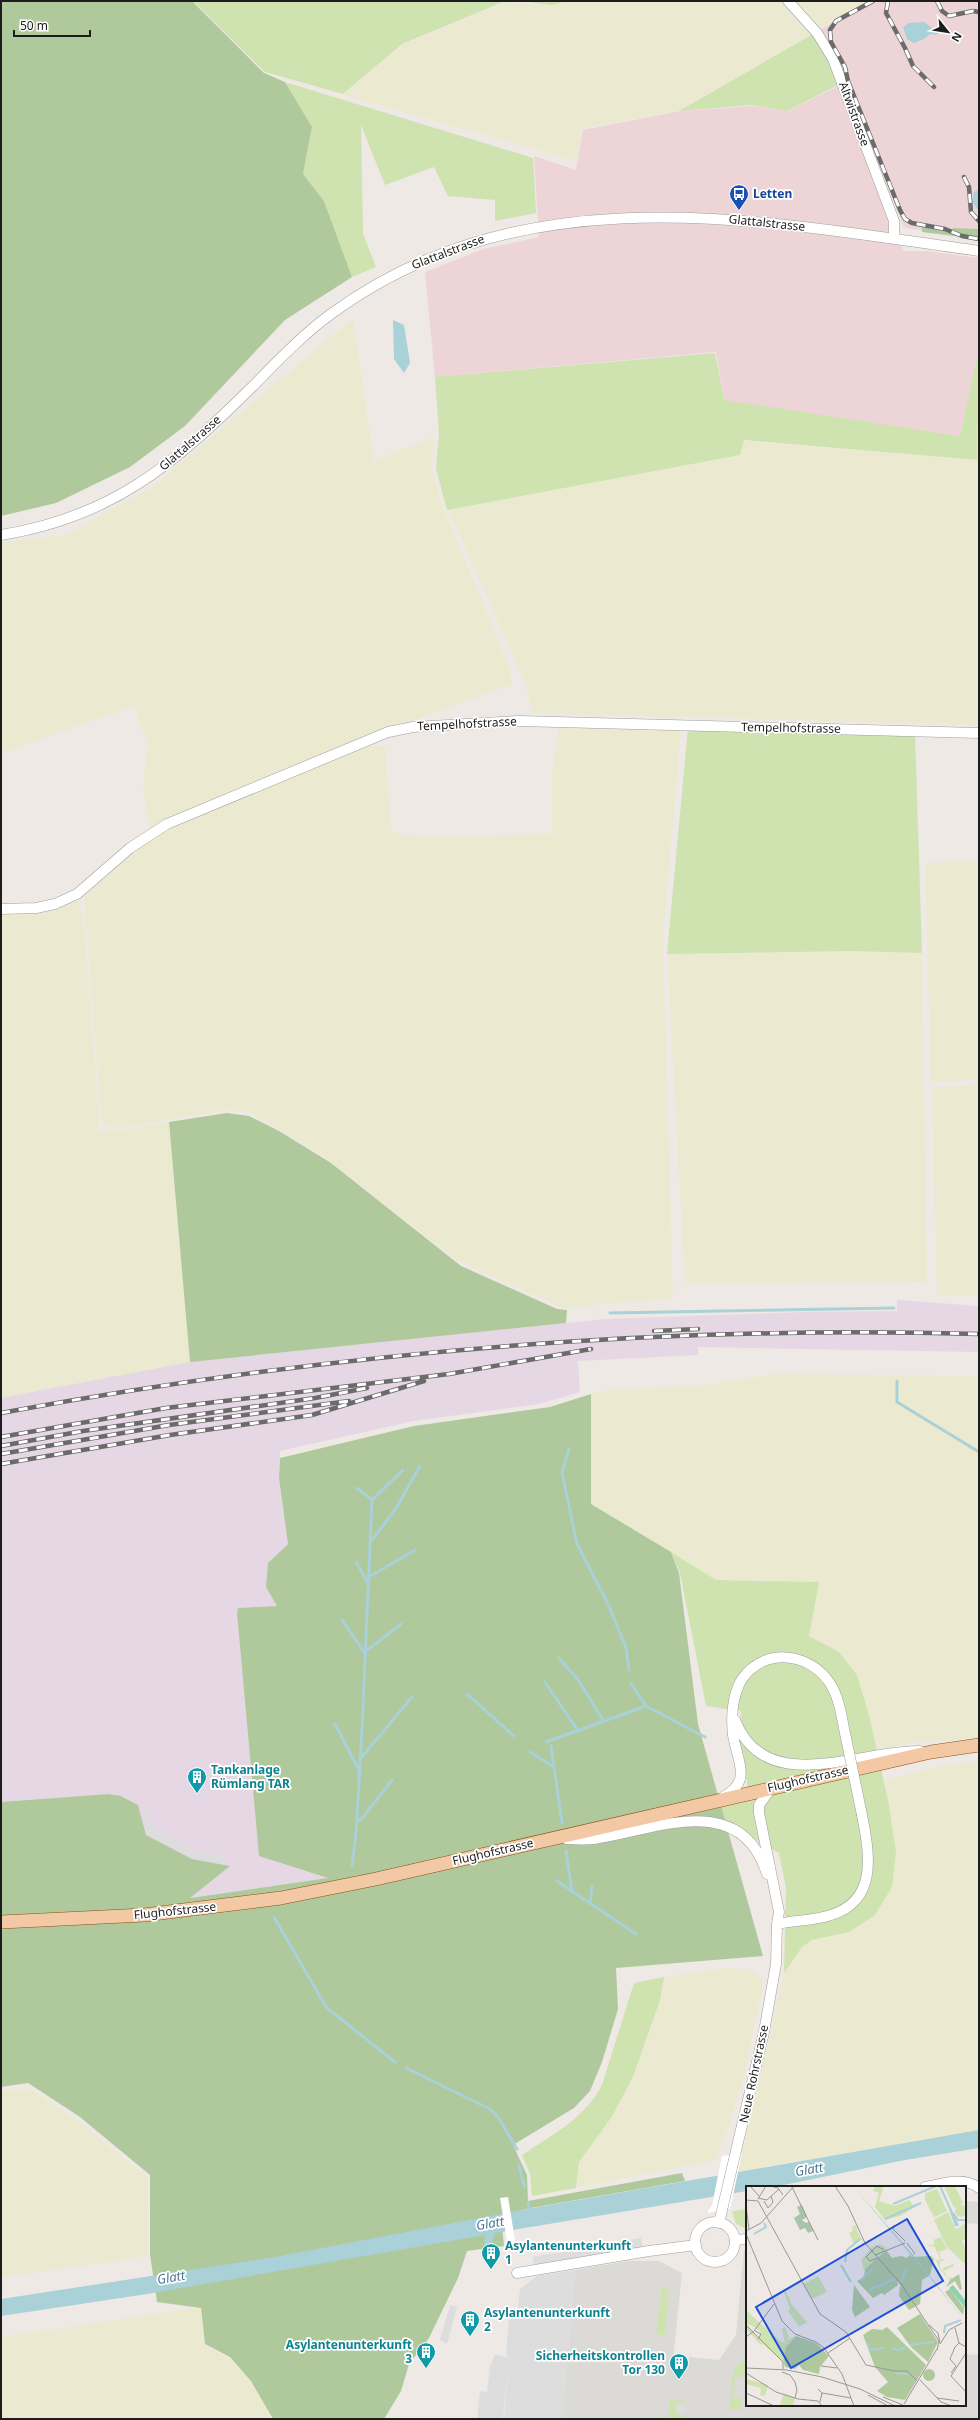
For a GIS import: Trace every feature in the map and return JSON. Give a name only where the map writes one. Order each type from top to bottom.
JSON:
[{"type":"main road","name":"Flughofstrasse","points":[[1,1922],[112,1918],[250,1903],[376,1879],[772,1787],[931,1752],[979,1745]]},
{"type":"street","name":"Altwistrasse","points":[[788,1],[817,33],[834,59],[894,221],[894,239]]},
{"type":"street","name":"Glattalstrasse","points":[[1,534],[58,522],[82,514],[101,506],[145,482],[195,442],[278,360],[330,314],[388,278],[416,264],[470,243],[515,230],[562,222],[654,216],[737,220],[979,251]]},
{"type":"street","name":"Tempelhofstrasse","points":[[1,909],[36,908],[55,904],[77,894],[130,848],[167,824],[388,732],[413,727],[519,721],[979,732]]},
{"type":"street","points":[[717,1800],[734,1791],[740,1781],[741,1772],[733,1735],[734,1717],[736,1692],[748,1672],[759,1664],[772,1658],[794,1658],[815,1667],[832,1686],[839,1704],[862,1815],[869,1865],[866,1880],[856,1899],[844,1909],[831,1915],[777,1924]]},
{"type":"street","points":[[734,1717],[739,1730],[750,1746],[778,1763],[803,1766],[902,1751],[931,1752]]},
{"type":"street","name":"Neue Rohrstrasse","points":[[719,2223],[764,2032],[775,1971],[779,1912],[775,1884],[759,1813],[759,1805],[772,1787]]},
{"type":"street","name":"Neue Rohrstrasse","points":[[544,1840],[592,1839],[685,1821],[699,1820],[722,1824],[742,1834],[764,1864],[777,1924]]},
{"type":"street","points":[[931,2186],[961,2181],[972,2183],[979,2188]]},
{"type":"street","points":[[719,2223],[728,2227],[735,2240],[730,2254],[717,2262],[703,2258],[696,2245],[697,2234],[704,2226],[719,2223]]},
{"type":"street","points":[[735,2240],[746,2239]]},
{"type":"street","points":[[517,2273],[649,2251],[696,2245]]},
{"type":"shaded area","points":[[871,1],[979,1],[979,239],[904,228],[841,67],[821,29]]},
{"type":"shaded area","points":[[840,85],[903,251],[927,251],[979,258],[979,347],[960,436],[724,401],[716,352],[435,377],[425,272],[483,249],[539,237],[534,156],[576,170],[583,130],[680,111],[753,106],[788,111]]},
{"type":"shaded area","points":[[897,1300],[979,1306],[979,1352],[698,1347],[698,1355],[578,1361],[580,1392],[564,1397],[533,1405],[413,1421],[280,1451],[279,1478],[288,1544],[268,1563],[277,1606],[238,1608],[237,1613],[259,1855],[329,1878],[189,1898],[229,1866],[192,1859],[146,1835],[138,1805],[125,1797],[108,1794],[1,1802],[1,1398],[175,1363],[605,1319],[804,1312],[897,1311]]},
{"type":"shaded area","points":[[144,1812],[151,1812],[153,1827],[194,1850],[226,1856],[224,1864],[193,1858],[147,1833]]},
{"type":"shaded area","points":[[966,2201],[979,2202],[979,2224],[966,2223]]},
{"type":"shaded area","points":[[641,2238],[643,2248],[534,2267],[533,2257]]},
{"type":"shaded area","points":[[746,2249],[746,2406],[966,2406],[966,2354],[979,2355],[979,2419],[562,2419],[575,2270],[628,2261],[659,2261],[682,2273],[673,2360],[684,2361],[684,2365],[688,2365],[689,2357],[719,2360],[736,2335],[744,2251]]},
{"type":"shaded area","points":[[575,2270],[562,2419],[504,2419],[509,2358],[506,2353],[509,2320],[517,2316],[520,2289],[537,2276]]},
{"type":"shaded area","points":[[450,2305],[457,2307],[447,2344],[440,2340]]},
{"type":"shaded area","points":[[495,2354],[509,2358],[503,2419],[477,2419],[480,2391],[487,2392],[490,2367]]},
{"type":"shaded area","points":[[679,2404],[683,2404],[685,2405],[685,2413],[679,2414],[676,2411],[676,2407]]},
{"type":"green space","points":[[2,1],[192,1],[264,73],[285,82],[312,127],[303,174],[324,201],[352,277],[285,320],[185,426],[130,467],[56,503],[1,516]]},
{"type":"green space","points":[[193,1],[505,1],[402,44],[343,94],[265,72]]},
{"type":"green space","points":[[506,1],[552,5],[569,1],[784,1],[790,12],[813,33],[679,111],[582,129],[577,161],[343,95],[402,45]]},
{"type":"green space","points":[[520,1],[567,1],[552,5]]},
{"type":"green space","points":[[793,1],[868,1],[818,29]]},
{"type":"green space","points":[[813,34],[826,49],[840,84],[787,111],[752,105],[679,111]]},
{"type":"green space","points":[[285,82],[533,158],[536,213],[495,221],[495,200],[448,196],[434,167],[385,185],[361,125],[363,234],[376,267],[352,277],[324,201],[303,174],[312,127]]},
{"type":"green space","points":[[922,227],[951,232],[953,228],[979,229],[979,239],[922,232]]},
{"type":"green space","points":[[353,318],[374,461],[433,437],[432,469],[438,494],[510,669],[512,684],[389,729],[150,829],[143,788],[148,745],[134,706],[1,753],[1,542],[67,535],[152,487]]},
{"type":"green space","points":[[979,347],[977,460],[744,440],[740,455],[447,510],[436,469],[439,433],[435,377],[715,353],[724,400],[960,436]]},
{"type":"green space","points":[[744,441],[977,460],[979,453],[979,725],[532,713],[526,685],[448,509],[740,455]]},
{"type":"green space","points":[[559,727],[681,729],[663,935],[673,1298],[564,1308],[477,1270],[451,1256],[326,1158],[251,1113],[228,1110],[114,1129],[101,1122],[84,897],[131,853],[169,827],[369,746],[385,746],[391,829],[399,835],[443,837],[552,834],[552,772]]},
{"type":"green space","points":[[688,728],[915,734],[922,953],[853,951],[667,954]]},
{"type":"green space","points":[[979,861],[979,1079],[931,1082],[925,863]]},
{"type":"green space","points":[[77,894],[84,922],[100,1130],[112,1132],[169,1122],[190,1362],[1,1398],[1,909],[16,909]]},
{"type":"green space","points":[[853,951],[922,953],[927,1282],[685,1283],[667,954]]},
{"type":"green space","points":[[979,1085],[979,1295],[937,1296],[932,1088]]},
{"type":"green space","points":[[227,1113],[249,1116],[279,1131],[331,1163],[461,1266],[557,1309],[567,1310],[566,1323],[190,1362],[169,1122]]},
{"type":"green space","points":[[775,1374],[979,1376],[979,1739],[919,1742],[875,1750],[868,1711],[857,1675],[839,1652],[809,1636],[771,1580],[716,1580],[591,1504],[591,1394],[610,1390],[708,1385]]},
{"type":"green space","points":[[591,1394],[591,1504],[671,1552],[679,1573],[698,1724],[763,1956],[616,1968],[618,2009],[602,2062],[590,2091],[574,2108],[513,2145],[527,2175],[528,2201],[682,2173],[685,2181],[525,2209],[501,2217],[504,2246],[467,2251],[458,2278],[429,2338],[409,2364],[401,2391],[384,2419],[273,2419],[251,2381],[230,2357],[205,2344],[201,2308],[157,2302],[150,2254],[150,2175],[80,2117],[28,2083],[1,2087],[1,1802],[108,1794],[121,1796],[138,1805],[146,1835],[192,1859],[230,1866],[190,1898],[328,1878],[259,1856],[237,1613],[238,1608],[277,1606],[266,1587],[268,1563],[288,1544],[279,1478],[280,1458],[414,1426],[550,1407]]},
{"type":"green space","points":[[671,1552],[716,1580],[819,1582],[809,1636],[839,1652],[857,1675],[868,1711],[888,1800],[896,1852],[892,1887],[875,1915],[849,1932],[812,1940],[802,1947],[784,1973],[786,1888],[779,1853],[756,1840],[740,1827],[700,1810],[750,1799],[740,1743],[741,1711],[706,1706],[680,1573]]},
{"type":"green space","points":[[979,1762],[979,2130],[738,2172],[784,1973],[802,1947],[812,1940],[849,1932],[896,1852],[885,1780],[952,1764]]},
{"type":"green space","points":[[727,1968],[750,1969],[764,1980],[744,2075],[730,2125],[715,2160],[576,2188],[579,2162],[611,2118],[633,2077],[660,2000],[664,1977]]},
{"type":"green space","points":[[664,1977],[660,2000],[633,2077],[611,2118],[579,2162],[576,2188],[532,2196],[530,2174],[522,2155],[567,2125],[587,2107],[595,2097],[602,2085],[634,1983]]},
{"type":"green space","points":[[31,2089],[81,2123],[148,2178],[147,2256],[1,2278],[1,2091]]},
{"type":"green space","points":[[746,2209],[746,2229],[736,2224],[732,2211]]},
{"type":"green space","points":[[662,2287],[669,2290],[665,2334],[662,2336],[656,2332]]},
{"type":"green space","points":[[201,2307],[204,2345],[230,2359],[251,2381],[272,2419],[1,2419],[1,2337]]},
{"type":"green space","points":[[746,2361],[744,2378],[735,2377],[734,2395],[731,2394],[734,2370],[741,2363]]},
{"type":"green space","points":[[730,2397],[742,2398],[741,2410],[729,2409]]},
{"type":"green space","points":[[670,2400],[685,2401],[685,2404],[677,2403],[677,2414],[684,2415],[684,2419],[668,2419]]},
{"type":"water","points":[[924,22],[932,28],[937,28],[939,33],[935,35],[930,34],[924,39],[914,43],[907,39],[903,27],[909,23]]},
{"type":"water","points":[[979,189],[979,212],[972,201],[974,192]]},
{"type":"water","points":[[393,320],[404,325],[410,363],[404,373],[394,359]]},
{"type":"water","name":"Glatt","points":[[979,2130],[979,2148],[905,2160],[779,2186],[746,2186],[746,2191],[495,2233],[490,2249],[484,2250],[485,2235],[147,2294],[1,2316],[1,2299],[275,2257],[527,2209]]},
{"type":"pier","points":[[742,2154],[730,2209],[707,2213],[712,2205],[722,2156]]},
{"type":"pier","points":[[508,2197],[516,2246],[508,2247],[500,2198]]},
{"type":"waterway","points":[[610,1313],[894,1308]]},
{"type":"waterway","points":[[897,1381],[897,1402],[979,1452]]},
{"type":"waterway","points":[[569,1449],[562,1473],[577,1544],[608,1604],[626,1648],[629,1670]]},
{"type":"waterway","points":[[371,1541],[395,1510],[420,1466]]},
{"type":"waterway","points":[[352,1866],[356,1834],[362,1729],[372,1500],[403,1470]]},
{"type":"waterway","points":[[357,1488],[372,1500]]},
{"type":"waterway","points":[[369,1577],[415,1550]]},
{"type":"waterway","points":[[356,1562],[368,1583]]},
{"type":"waterway","points":[[342,1620],[366,1655]]},
{"type":"waterway","points":[[366,1651],[401,1624]]},
{"type":"waterway","points":[[559,1658],[579,1681],[604,1722]]},
{"type":"waterway","points":[[545,1682],[578,1731]]},
{"type":"waterway","points":[[631,1683],[646,1706],[705,1737]]},
{"type":"waterway","points":[[467,1694],[514,1736]]},
{"type":"waterway","points":[[361,1758],[412,1697]]},
{"type":"waterway","points":[[546,1742],[646,1706]]},
{"type":"waterway","points":[[335,1724],[360,1772]]},
{"type":"waterway","points":[[551,1746],[562,1823]]},
{"type":"waterway","points":[[530,1752],[554,1767]]},
{"type":"waterway","points":[[357,1822],[363,1817],[392,1780]]},
{"type":"waterway","points":[[566,1851],[572,1892]]},
{"type":"waterway","points":[[557,1881],[636,1934]]},
{"type":"waterway","points":[[590,1904],[592,1886]]},
{"type":"waterway","points":[[274,1917],[326,2007],[395,2062]]},
{"type":"waterway","points":[[406,2068],[490,2109],[498,2117],[517,2149]]},
{"type":"waterway","points":[[519,2165],[524,2186]]},
{"type":"waterway","points":[[528,2203],[530,2213]]},
{"type":"railway","points":[[873,1],[836,21],[830,30],[831,42],[845,67],[848,81],[900,210],[905,219],[912,223],[945,229],[962,236],[979,239]]},
{"type":"railway","points":[[888,1],[886,13],[913,66],[934,87]]},
{"type":"railway","points":[[937,1],[942,11],[949,16],[973,11],[979,12]]},
{"type":"railway","points":[[964,177],[969,187],[971,212],[979,221]]},
{"type":"railway","points":[[654,1331],[698,1329]]},
{"type":"railway","points":[[1,1413],[123,1392],[244,1374],[366,1359],[488,1348],[610,1339],[733,1334],[856,1332],[979,1334]]},
{"type":"railway","points":[[1,1437],[166,1408],[449,1374],[591,1349]]},
{"type":"railway","points":[[1,1464],[170,1435],[312,1415],[424,1381]]},
{"type":"railway","points":[[1,1446],[83,1431],[315,1398],[367,1388]]},
{"type":"railway","points":[[1,1454],[169,1425],[349,1401]]},
{"type":"place","name":"Letten","points":[[739,211]]},
{"type":"place","name":"Tankanlage Rümlang TAR","points":[[197,1794]]},
{"type":"place","name":"Asylantenunterkunft 1","points":[[491,2270]]},
{"type":"place","name":"Asylantenunterkunft 2","points":[[470,2337]]},
{"type":"place","name":"Asylantenunterkunft 3","points":[[426,2369]]},
{"type":"place","name":"Sicherheitskontrollen Tor 130","points":[[679,2380]]}]
